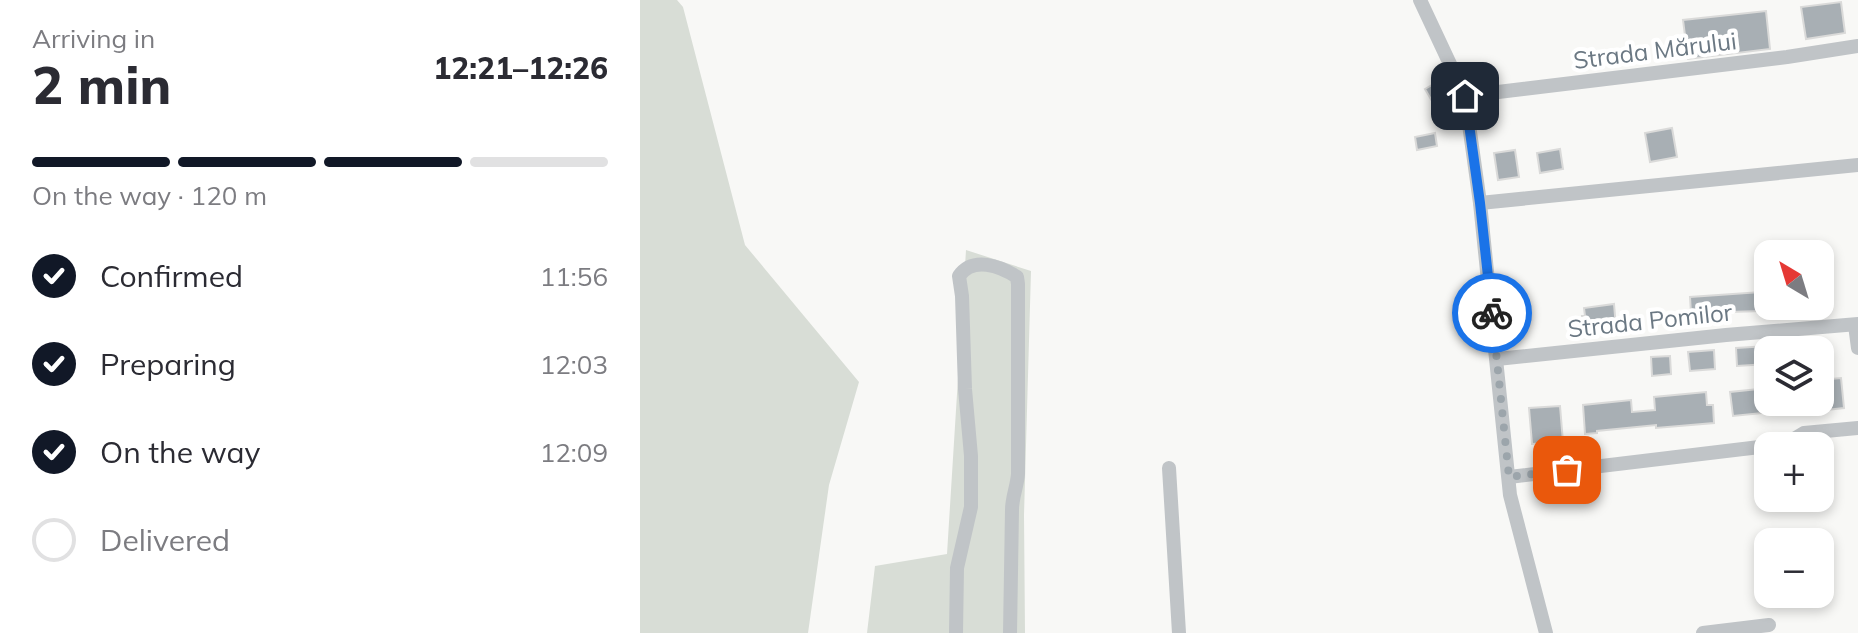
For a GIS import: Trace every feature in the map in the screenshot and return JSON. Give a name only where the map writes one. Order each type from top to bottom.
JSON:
[{"type":"street","points":[[1420,0],[1465,96],[1480,203],[1514,514],[1546,633]]},
{"type":"street","name":"Strada Mărului","points":[[1465,96],[1855,46]]},
{"type":"street","points":[[1480,203],[1858,165]]},
{"type":"street","points":[[956,633],[957,568],[971,507],[971,456],[959,276],[971,266],[988,264],[1006,269],[1017,277],[1018,284],[1018,474],[1012,495],[1010,633]]},
{"type":"street","name":"Strada Pomilor","points":[[1497,359],[1857,324],[1858,348]]},
{"type":"street","points":[[1815,432],[1858,428]]},
{"type":"street","points":[[1509,477],[1754,448]]},
{"type":"street","points":[[1169,468],[1179,633]]},
{"type":"street","points":[[1703,633],[1769,625]]},
{"type":"shaded area","points":[[640,0],[677,0],[683,7],[745,245],[859,382],[829,485],[808,633],[640,633]]},
{"type":"shaded area","points":[[966,250],[1031,271],[1024,515],[1025,633],[867,633],[875,566],[947,554]]},
{"type":"building","points":[[1841,2],[1845,33],[1806,39],[1801,7]]},
{"type":"building","points":[[1766,11],[1770,49],[1688,59],[1683,20]]},
{"type":"building","points":[[1439,81],[1445,94],[1432,101],[1425,89]]},
{"type":"building","points":[[1672,128],[1677,157],[1650,162],[1645,133]]},
{"type":"building","points":[[1435,133],[1437,146],[1417,150],[1415,137]]},
{"type":"building","points":[[1560,149],[1563,169],[1540,173],[1537,153]]},
{"type":"building","points":[[1515,150],[1519,177],[1498,180],[1494,153]]},
{"type":"building","points":[[1754,292],[1754,311],[1691,313],[1690,297]]},
{"type":"building","points":[[1614,304],[1616,327],[1584,331],[1584,308]]},
{"type":"building","points":[[1754,347],[1754,365],[1737,366],[1736,348]]},
{"type":"building","points":[[1714,350],[1715,369],[1690,371],[1688,352]]},
{"type":"building","points":[[1670,356],[1671,374],[1652,376],[1651,357]]},
{"type":"building","points":[[1841,378],[1844,408],[1834,409],[1834,379]]},
{"type":"building","points":[[1754,389],[1754,414],[1733,416],[1730,392]]},
{"type":"building","points":[[1706,392],[1707,405],[1713,405],[1714,423],[1656,428],[1656,425],[1585,434],[1583,405],[1631,400],[1632,412],[1655,410],[1654,397]]},
{"type":"building","points":[[1560,406],[1563,442],[1532,444],[1529,408]]},
{"type":"way so far","points":[[1492,313],[1509,477],[1567,470]]},
{"type":"route","points":[[1465,96],[1492,313]]}]
